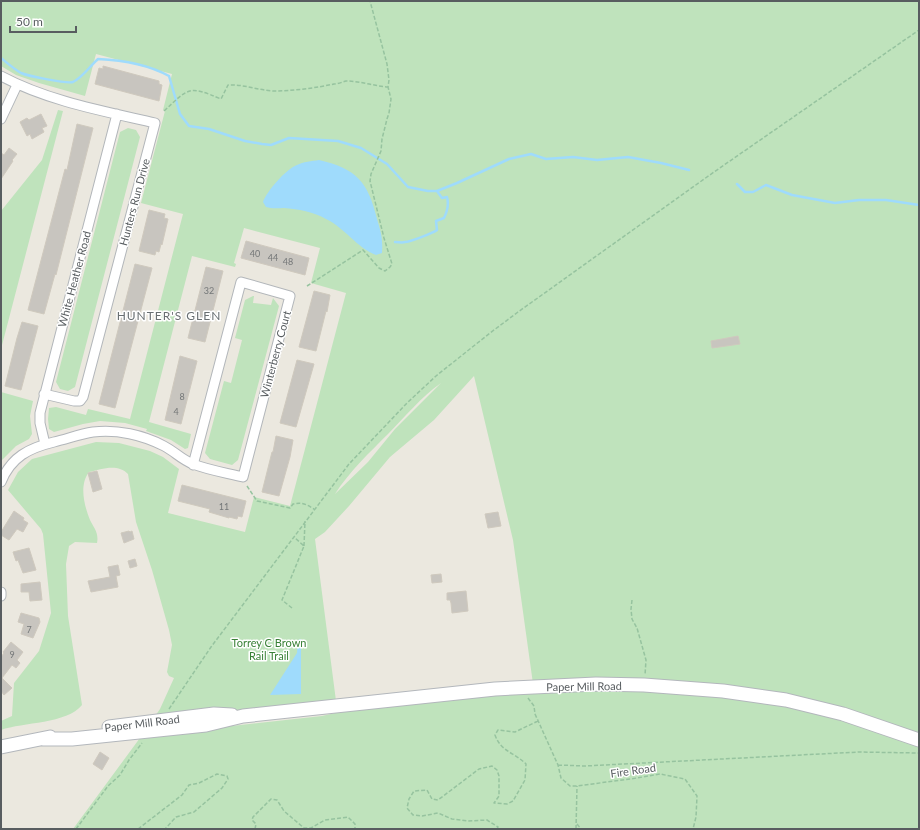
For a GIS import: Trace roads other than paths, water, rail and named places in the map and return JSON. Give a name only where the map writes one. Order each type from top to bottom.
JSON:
[{"type":"main road","name":"Paper Mill Road","points":[[1,747],[43,739],[72,739],[206,725],[243,716],[495,689],[588,685],[644,685],[722,691],[786,700],[843,714],[919,740]]},
{"type":"street","name":"Hunters Run Drive","points":[[1,76],[17,85],[36,92],[155,123],[83,397],[80,401],[74,401],[44,394]]},
{"type":"street","points":[[1,119],[17,85]]},
{"type":"street","name":"White Heather Road","points":[[45,444],[40,424],[40,413],[44,394],[117,114]]},
{"type":"street","name":"Winterberry Court","points":[[1,482],[8,469],[17,458],[31,449],[92,432],[107,431],[120,432],[158,443],[184,460],[193,464],[243,477],[290,296],[241,282],[193,464]]},
{"type":"water","points":[[319,160],[343,168],[352,173],[365,186],[380,228],[382,253],[376,255],[369,252],[339,227],[316,214],[295,209],[266,207],[263,202],[268,192],[288,171],[299,164]]},
{"type":"water","points":[[301,639],[301,694],[270,695],[297,653],[298,640]]},
{"type":"waterway","points":[[1,58],[21,73],[63,82],[73,82],[98,59],[144,66],[169,76],[180,114],[189,126],[209,129],[245,141],[271,145],[289,138],[338,141],[361,148],[387,164],[408,187],[428,191],[437,191],[509,159],[531,154],[546,159],[573,157],[597,160],[628,157],[689,170]]},
{"type":"waterway","points":[[737,184],[745,192],[753,192],[766,185],[792,195],[835,203],[859,200],[886,200],[919,205]]},
{"type":"waterway","points":[[395,242],[412,241],[437,230],[436,221],[444,218],[447,211],[448,202],[447,197],[442,198],[437,191]]},
{"type":"district","name":"HUNTER'S GLEN","points":[[169,315]]},
{"type":"park label","name":"Torrey C Brown Rail Trail","points":[[269,648]]}]
